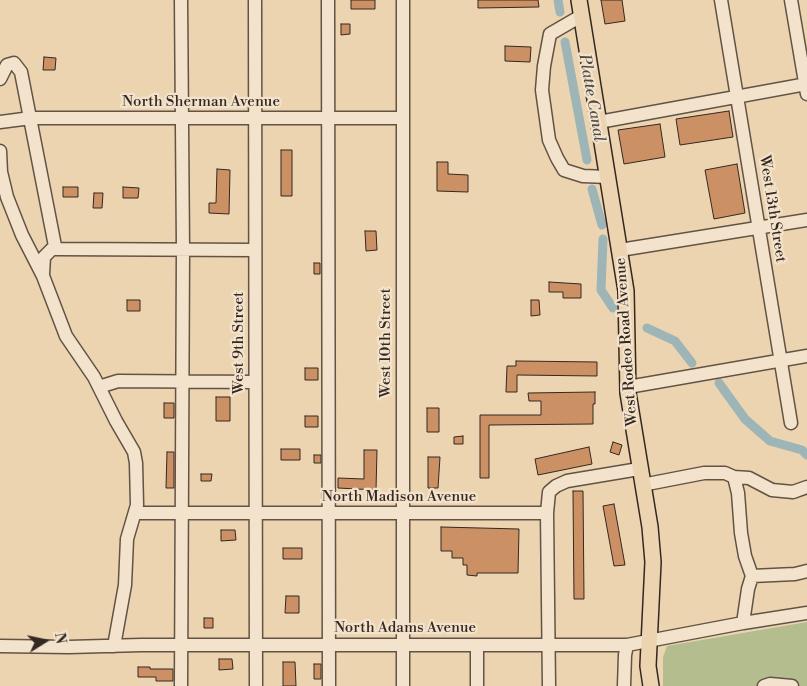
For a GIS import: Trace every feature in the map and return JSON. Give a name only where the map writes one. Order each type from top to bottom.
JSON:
[{"type":"main road","name":"West Rodeo Road Avenue","points":[[579,0],[626,291],[628,387],[639,469],[650,527],[653,562],[648,666],[651,686]]},
{"type":"street","points":[[181,0],[181,686]]},
{"type":"street","name":"West 9th Street","points":[[255,0],[256,686]]},
{"type":"street","points":[[328,0],[329,686]]},
{"type":"street","name":"West 10th Street","points":[[403,0],[403,686]]},
{"type":"street","name":"West 13th Street","points":[[721,0],[791,423]]},
{"type":"street","points":[[599,122],[737,96],[806,87],[791,0]]},
{"type":"street","points":[[582,16],[550,34],[542,90],[549,140],[564,170],[583,176],[608,177]]},
{"type":"street","points":[[0,79],[7,64],[14,63],[21,72],[48,218],[56,249],[256,250]]},
{"type":"street","name":"North Sherman Avenue","points":[[0,122],[31,118],[402,118]]},
{"type":"street","points":[[0,151],[7,197],[22,235],[43,276],[66,336],[94,377],[134,452],[138,494],[135,513],[127,539],[125,585],[114,646]]},
{"type":"street","points":[[620,250],[807,220]]},
{"type":"street","points":[[43,276],[44,257],[55,246]]},
{"type":"street","points":[[628,387],[807,356]]},
{"type":"street","points":[[99,388],[118,381],[255,382]]},
{"type":"street","points":[[549,686],[549,492],[567,480],[639,469]]},
{"type":"street","points":[[642,485],[704,473],[725,473],[734,477],[749,478],[772,490],[792,492],[807,486]]},
{"type":"street","points":[[734,477],[738,493],[745,556],[752,576],[743,623]]},
{"type":"street","name":"North Madison Avenue","points":[[135,513],[548,512]]},
{"type":"street","points":[[752,576],[795,574],[807,571]]},
{"type":"street","name":"North Adams Avenue","points":[[0,646],[627,645],[807,613]]},
{"type":"street","points":[[477,644],[477,686]]},
{"type":"street","points":[[624,686],[627,645]]},
{"type":"street","points":[[764,686],[770,684],[792,686]]},
{"type":"green space","points":[[807,622],[807,686],[663,686],[663,657],[667,646]]},
{"type":"building","points":[[351,0],[375,0],[375,9],[351,9]]},
{"type":"building","points":[[478,0],[538,0],[539,7],[478,8]]},
{"type":"building","points":[[601,0],[622,0],[625,21],[605,24]]},
{"type":"building","points":[[341,24],[350,24],[350,34],[341,35]]},
{"type":"building","points":[[505,46],[531,47],[530,62],[505,61]]},
{"type":"building","points":[[44,57],[56,58],[55,70],[43,70]]},
{"type":"building","points":[[729,111],[733,137],[680,145],[676,119]]},
{"type":"building","points":[[660,124],[665,157],[624,164],[618,130]]},
{"type":"building","points":[[281,150],[292,150],[292,196],[281,196]]},
{"type":"building","points":[[437,162],[448,162],[448,174],[468,175],[468,192],[437,191]]},
{"type":"building","points":[[737,164],[745,213],[714,219],[705,170]]},
{"type":"building","points":[[217,169],[230,170],[229,214],[209,213],[209,203],[216,203]]},
{"type":"building","points":[[63,187],[78,187],[78,197],[63,197]]},
{"type":"building","points":[[123,187],[139,188],[138,198],[123,198]]},
{"type":"building","points":[[94,193],[103,193],[102,208],[93,208]]},
{"type":"building","points":[[365,231],[376,231],[377,250],[366,251]]},
{"type":"building","points":[[314,263],[320,263],[320,274],[314,274]]},
{"type":"building","points":[[549,282],[581,284],[581,298],[563,298],[563,292],[549,292]]},
{"type":"building","points":[[127,300],[140,300],[140,311],[127,311]]},
{"type":"building","points":[[531,300],[539,300],[540,315],[531,316]]},
{"type":"building","points":[[516,361],[597,362],[597,376],[517,375],[517,392],[506,392],[507,366],[516,366]]},
{"type":"building","points":[[305,368],[318,368],[318,380],[305,380]]},
{"type":"building","points":[[595,392],[593,424],[489,425],[489,478],[480,478],[480,415],[541,415],[541,401],[529,401],[528,393]]},
{"type":"building","points":[[216,397],[230,397],[230,421],[216,421]]},
{"type":"building","points":[[164,403],[174,403],[174,418],[164,418]]},
{"type":"building","points":[[427,408],[439,408],[439,432],[427,432]]},
{"type":"building","points":[[305,416],[318,416],[318,427],[305,427]]},
{"type":"building","points":[[463,436],[463,444],[454,444],[454,437]]},
{"type":"building","points":[[613,442],[622,445],[619,455],[610,452]]},
{"type":"building","points":[[589,447],[592,464],[538,475],[535,459]]},
{"type":"building","points":[[281,449],[300,449],[300,460],[281,460]]},
{"type":"building","points":[[364,450],[377,450],[376,490],[338,488],[338,478],[364,479]]},
{"type":"building","points":[[167,452],[174,452],[174,488],[166,488]]},
{"type":"building","points":[[314,455],[321,455],[321,463],[314,463]]},
{"type":"building","points":[[428,457],[440,457],[438,488],[428,488]]},
{"type":"building","points":[[201,474],[212,474],[211,481],[201,481]]},
{"type":"building","points":[[573,491],[583,491],[584,599],[574,599]]},
{"type":"building","points":[[614,504],[625,565],[614,566],[603,506]]},
{"type":"building","points":[[441,527],[519,529],[518,573],[477,573],[477,576],[467,575],[467,565],[463,565],[463,558],[452,558],[452,551],[441,551]]},
{"type":"building","points":[[221,530],[235,530],[236,540],[221,541]]},
{"type":"building","points":[[283,548],[302,548],[302,559],[283,559]]},
{"type":"building","points":[[286,596],[299,596],[299,613],[285,613]]},
{"type":"building","points":[[204,618],[213,618],[213,628],[204,628]]},
{"type":"building","points":[[219,659],[232,659],[233,669],[219,670]]},
{"type":"building","points":[[283,662],[295,662],[296,686],[283,686]]},
{"type":"building","points":[[314,664],[321,664],[321,679],[314,679]]},
{"type":"building","points":[[138,667],[173,669],[173,681],[156,681],[156,677],[138,677]]},
{"type":"waterway","points":[[558,0],[560,12]]},
{"type":"waterway","name":"Platte Canal","points":[[565,42],[587,160]]},
{"type":"waterway","points":[[592,189],[602,225]]},
{"type":"waterway","name":"Platte Canal","points":[[603,239],[601,290],[613,308]]},
{"type":"waterway","name":"Platte Canal","points":[[647,328],[675,341],[692,363]]},
{"type":"waterway","name":"Platte Canal","points":[[719,383],[745,419],[770,441],[802,450],[807,455]]}]
